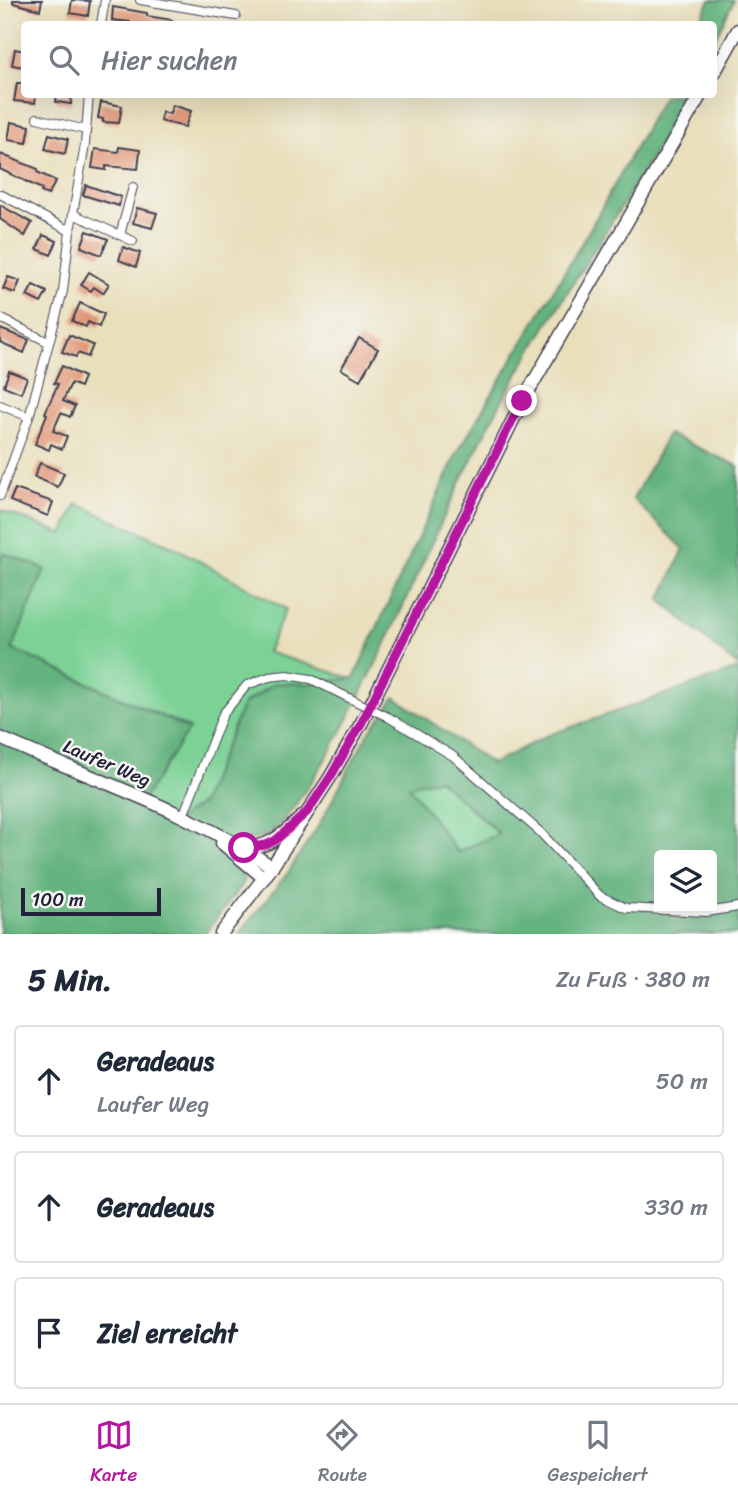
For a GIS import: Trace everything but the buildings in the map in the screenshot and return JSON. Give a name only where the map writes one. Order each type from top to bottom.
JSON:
[{"type":"main road","points":[[717,66],[738,30]]},
{"type":"main road","points":[[221,934],[268,873],[362,722],[522,401],[699,98]]},
{"type":"main road","name":"Laufer Weg","points":[[0,738],[183,816],[244,848],[268,873]]},
{"type":"main road","points":[[244,848],[266,845],[276,840],[307,812]]},
{"type":"main road","name":"Laufer Weg","points":[[200,825],[268,873]]},
{"type":"street","points":[[102,21],[105,0]]},
{"type":"street","points":[[140,0],[236,16]]},
{"type":"street","points":[[0,496],[29,417],[63,291],[89,98]]},
{"type":"street","points":[[37,118],[86,130]]},
{"type":"street","points":[[120,235],[133,187]]},
{"type":"street","points":[[0,194],[70,231]]},
{"type":"street","points":[[73,214],[133,241]]},
{"type":"street","points":[[0,318],[48,342]]},
{"type":"street","points":[[0,405],[29,417]]},
{"type":"street","points":[[183,816],[223,714],[247,685],[269,677],[311,679],[388,717],[453,756],[540,832],[600,896],[626,908],[706,912],[738,907]]},
{"type":"green space","points":[[710,0],[734,0],[717,35],[717,21],[700,21]]},
{"type":"green space","points":[[662,98],[684,98],[645,169],[532,349],[493,417],[384,647],[325,760],[282,822],[261,838],[242,839],[232,857],[241,869],[243,883],[205,934],[0,934],[0,563],[4,553],[45,569],[12,649],[189,729],[138,807],[171,824],[201,804],[243,705],[275,683],[308,684],[354,678],[457,453],[590,229]]},
{"type":"green space","points":[[668,434],[738,466],[738,666],[660,600],[684,549],[633,499]]},
{"type":"green space","points":[[77,504],[174,547],[286,609],[267,652],[354,679],[308,684],[275,683],[243,704],[201,804],[171,824],[138,807],[189,728],[12,649],[45,569],[4,553],[0,563],[0,510],[63,534]]},
{"type":"green space","points":[[738,669],[738,934],[239,934],[287,874],[319,825],[367,735],[395,697],[492,764],[546,736]],"holes":[[[438,779],[499,833],[457,852],[409,786]]]},
{"type":"green space","points":[[438,779],[499,834],[457,852],[408,785]]},
{"type":"route","points":[[244,848],[254,848],[276,840],[307,812],[331,776],[362,722],[522,401]]}]
